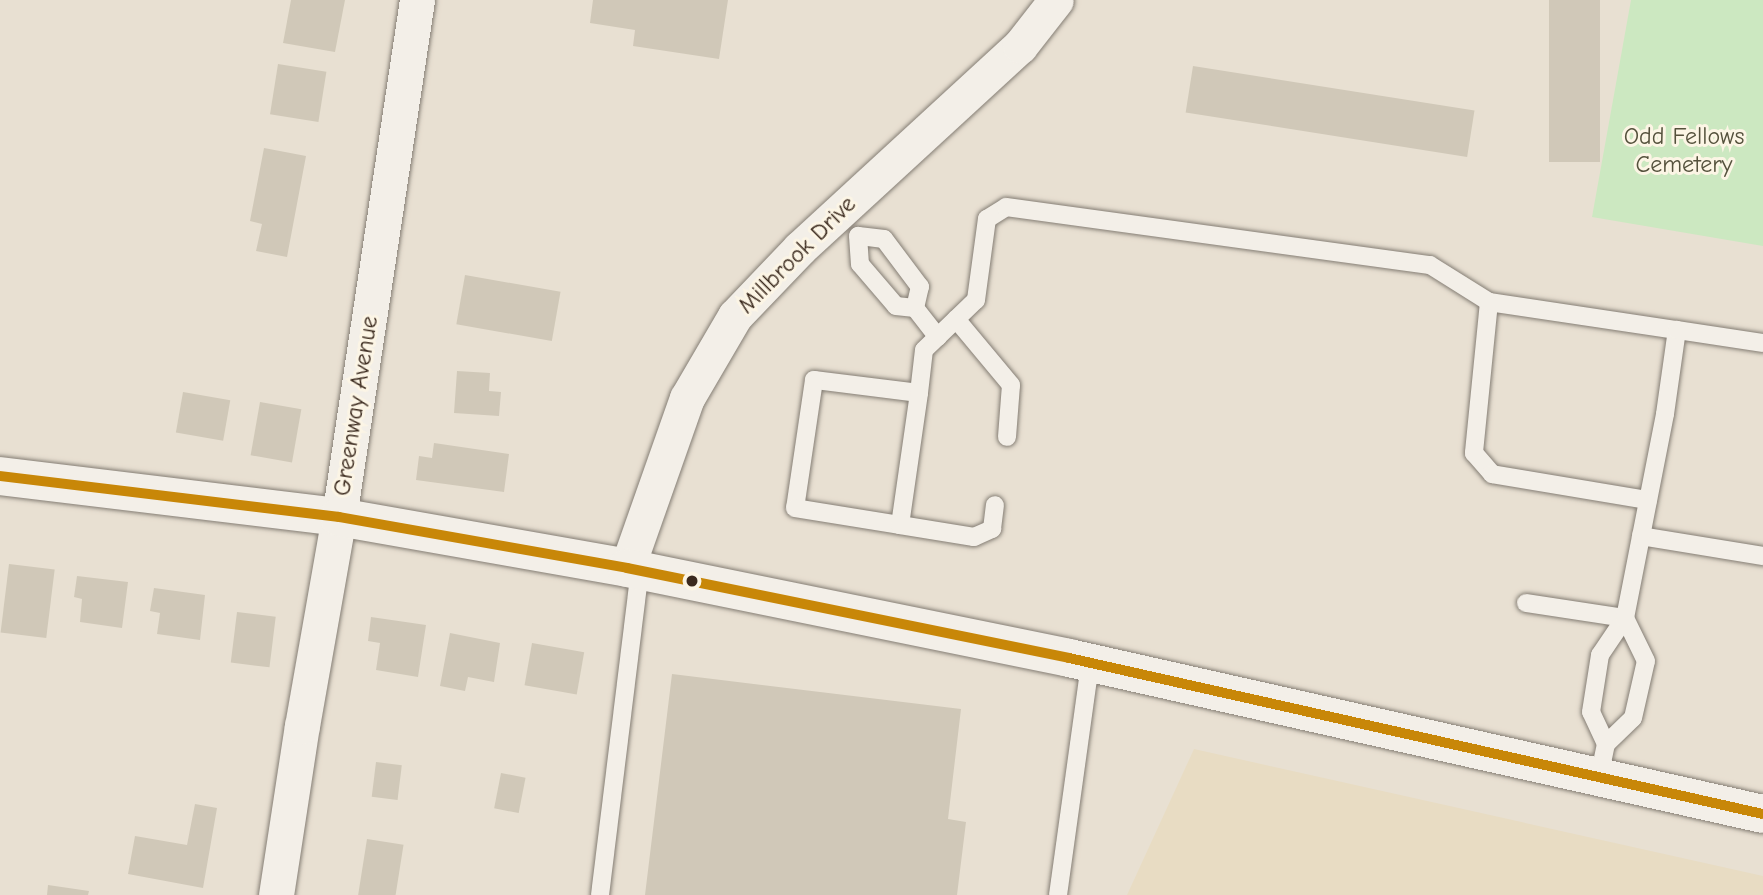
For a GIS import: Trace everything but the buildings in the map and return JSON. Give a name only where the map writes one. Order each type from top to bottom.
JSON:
[{"type":"street","name":"Greenway Avenue","points":[[276,895],[302,726],[340,517],[417,0]]},
{"type":"street","name":"Millbrook Drive","points":[[633,570],[687,398],[735,316],[848,224],[1020,46],[1056,0]]},
{"type":"street","points":[[0,475],[340,517],[633,570],[1090,663],[1603,760],[1763,814]]},
{"type":"lane","points":[[900,525],[924,350],[976,300],[987,219],[1006,207],[1430,265],[1489,302],[1763,343]]},
{"type":"lane","points":[[848,224],[884,239],[919,287],[915,309]]},
{"type":"lane","points":[[848,224],[860,264],[896,306],[915,309],[938,337]]},
{"type":"lane","points":[[1489,302],[1474,453],[1492,474],[1648,500]]},
{"type":"lane","points":[[956,319],[1011,385],[1007,437]]},
{"type":"lane","points":[[1603,760],[1591,712],[1600,655],[1625,618],[1677,330]]},
{"type":"lane","points":[[919,393],[814,380],[795,508],[974,537],[992,529],[996,505]]},
{"type":"lane","points":[[1641,536],[1763,556]]},
{"type":"lane","points":[[600,895],[633,570]]},
{"type":"lane","points":[[1526,603],[1625,618]]},
{"type":"lane","points":[[1603,760],[1633,718],[1646,661],[1625,618]]},
{"type":"lane","points":[[1058,895],[1090,663]]},
{"type":"shaded area","points":[[1194,749],[1763,876],[1763,895],[1127,895]]},
{"type":"green space","name":"Odd Fellows Cemetery","points":[[1631,0],[1763,0],[1763,246],[1592,217]]},
{"type":"transit line","points":[[0,476],[339,517],[627,568],[1069,658],[1763,814]]}]
